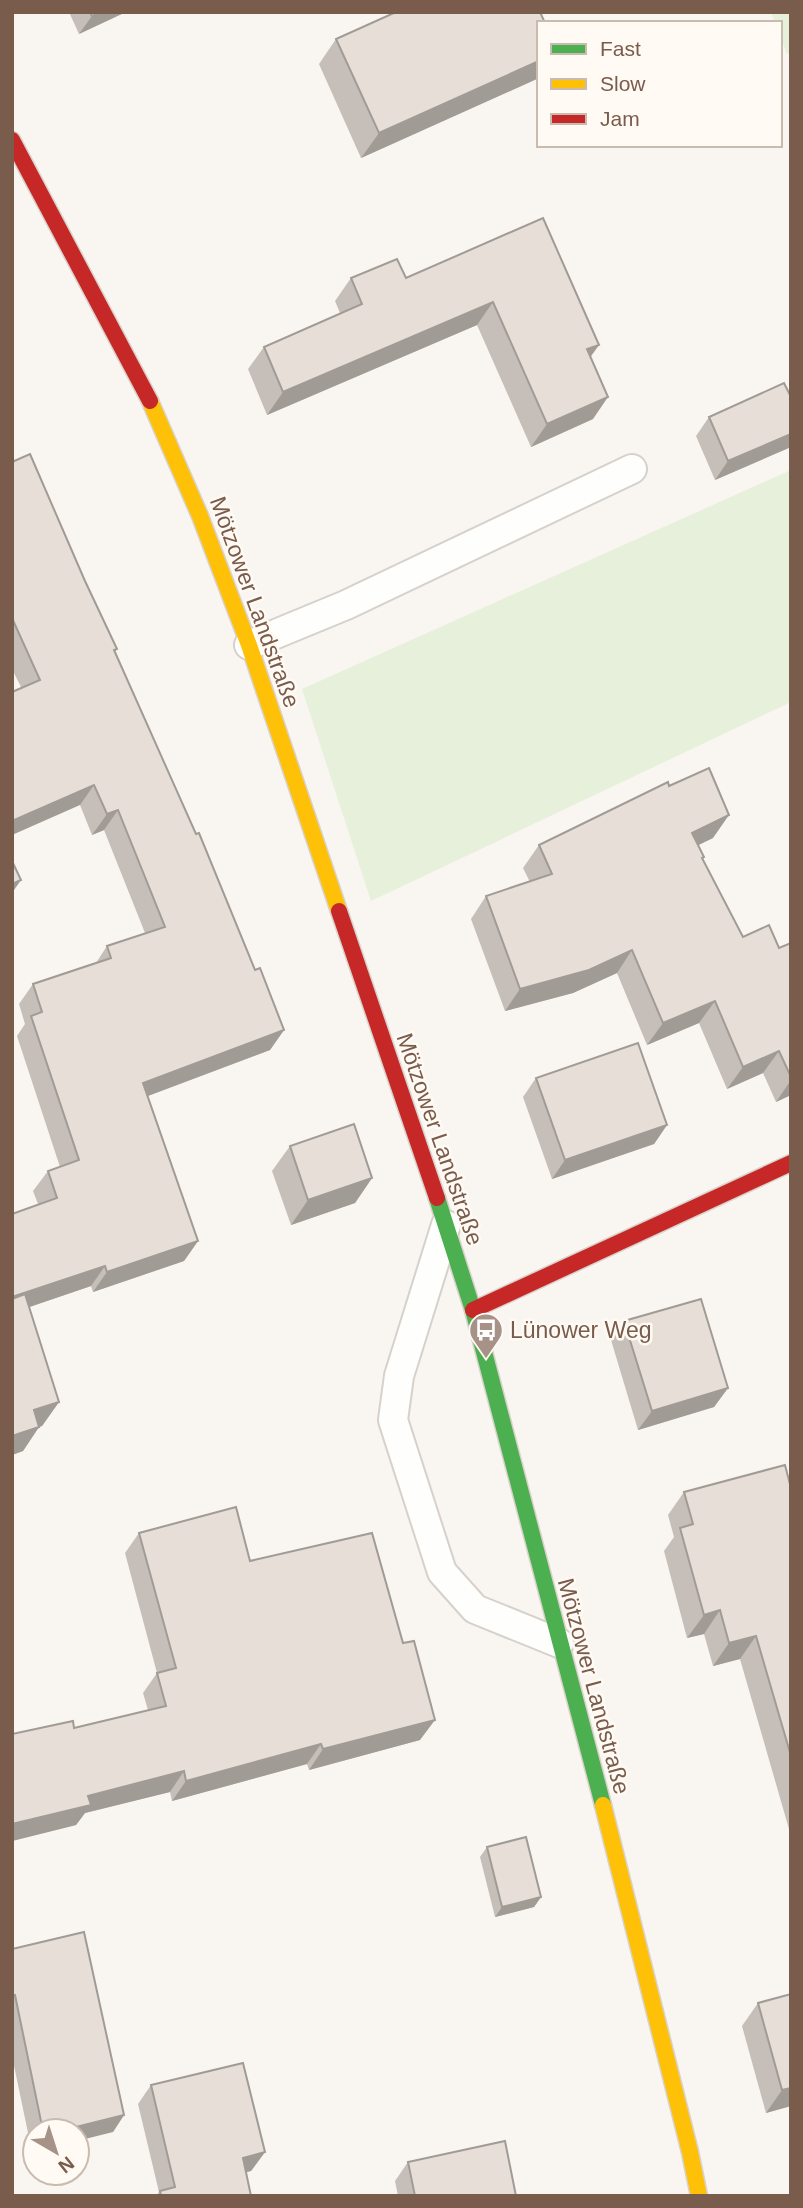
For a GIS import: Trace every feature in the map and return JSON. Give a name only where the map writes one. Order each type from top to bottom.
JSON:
[{"type":"main road","name":"Mötzower Landstraße","points":[[12,140],[145,390],[200,516],[249,645],[446,1225],[473,1310],[591,1760],[687,2138],[699,2196]]},
{"type":"main road","points":[[473,1310],[791,1163]]},
{"type":"lane","points":[[249,645],[346,606],[632,469]]},
{"type":"lane","points":[[446,1225],[399,1376],[393,1420],[442,1572],[475,1609],[559,1643]]},
{"type":"green space","points":[[771,12],[791,12],[791,53],[787,54],[782,41],[782,21],[774,21]]},
{"type":"green space","points":[[791,470],[791,702],[371,901],[302,689]]},
{"type":"building","points":[[396,12],[540,12],[544,21],[537,21],[537,62],[379,133],[336,39]]},
{"type":"building","points":[[543,218],[599,345],[587,349],[608,397],[547,424],[493,302],[283,392],[264,347],[362,304],[351,278],[397,259],[406,278]]},
{"type":"building","points":[[784,383],[791,397],[791,434],[728,461],[709,417]]},
{"type":"building","points":[[30,454],[196,834],[199,833],[255,970],[260,968],[284,1030],[143,1083],[198,1241],[107,1272],[105,1266],[12,1297],[12,1214],[57,1198],[48,1171],[79,1160],[31,1016],[42,1012],[33,984],[111,958],[107,946],[165,927],[118,810],[107,814],[94,785],[12,821],[12,692],[40,680],[12,618],[12,462]]},
{"type":"building","points":[[709,768],[729,815],[692,833],[704,857],[702,858],[743,937],[769,925],[779,948],[791,943],[791,1077],[779,1051],[743,1067],[715,1001],[663,1023],[632,950],[589,970],[520,989],[486,896],[552,874],[539,845],[668,782],[669,786]]},
{"type":"building","points":[[12,861],[21,880],[12,884]]},
{"type":"building","points":[[638,1043],[667,1125],[565,1160],[536,1078]]},
{"type":"building","points":[[354,1124],[372,1178],[308,1200],[290,1146]]},
{"type":"building","points":[[25,1294],[59,1402],[34,1410],[39,1427],[12,1436],[12,1299]]},
{"type":"building","points":[[701,1299],[728,1388],[652,1411],[624,1321]]},
{"type":"building","points":[[785,1465],[791,1488],[791,1756],[756,1636],[729,1643],[720,1610],[704,1615],[680,1528],[693,1524],[684,1492]]},
{"type":"building","points":[[236,1507],[250,1561],[372,1533],[403,1643],[414,1641],[435,1720],[323,1749],[321,1744],[186,1781],[184,1771],[88,1796],[91,1805],[12,1824],[12,1734],[73,1721],[74,1728],[166,1706],[157,1673],[176,1668],[139,1533]]},
{"type":"building","points":[[526,1837],[541,1897],[502,1907],[487,1847]]},
{"type":"building","points":[[84,1932],[124,2115],[91,2123],[91,2117],[40,2117],[15,1995],[12,1996],[12,1949]]},
{"type":"building","points":[[791,1994],[791,2088],[782,2090],[758,2003]]},
{"type":"building","points":[[243,2063],[265,2152],[243,2158],[251,2196],[161,2196],[160,2191],[175,2187],[151,2085]]},
{"type":"building","points":[[505,2141],[516,2196],[415,2196],[408,2162]]},
{"type":"traffic: fast","points":[[437,1198],[473,1310],[603,1805]]},
{"type":"traffic: slow","points":[[150,401],[200,516],[249,645],[339,911]]},
{"type":"traffic: slow","points":[[603,1805],[699,2196]]},
{"type":"traffic: jam","points":[[12,140],[150,401]]},
{"type":"traffic: jam","points":[[339,911],[437,1198]]},
{"type":"traffic: jam","points":[[473,1310],[791,1163]]},
{"type":"place","name":"Lünower Weg","points":[[486,1360]]}]
